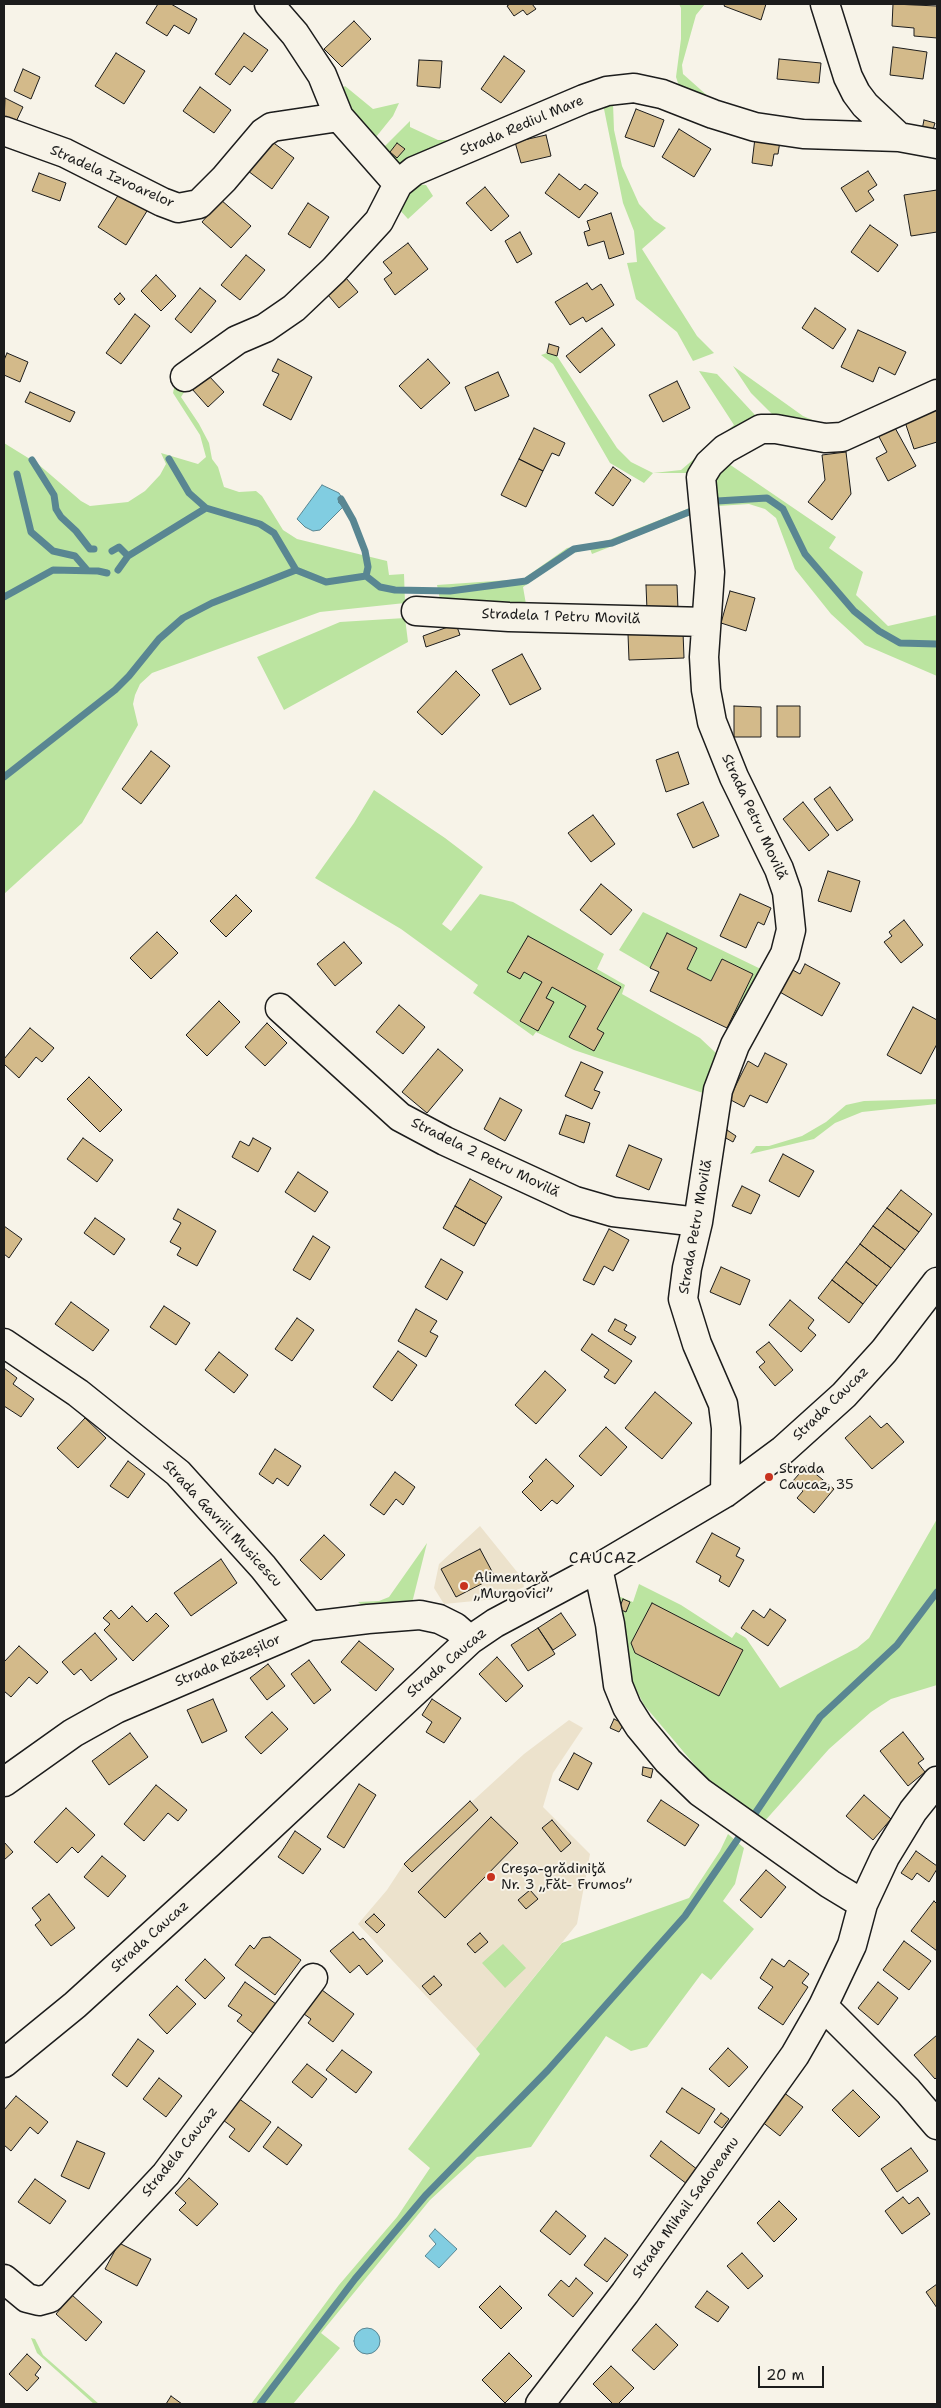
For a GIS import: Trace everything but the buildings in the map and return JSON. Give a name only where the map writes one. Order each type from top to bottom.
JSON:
[{"type":"street","points":[[269,4],[295,34],[322,75],[339,117],[398,184]]},
{"type":"street","points":[[825,4],[848,77],[856,93],[865,105],[899,137]]},
{"type":"street","name":"Strada Rediul Mare","points":[[185,377],[237,340],[265,328],[294,308],[334,270],[379,221],[398,184],[422,168],[584,99],[607,92],[634,88],[662,94],[713,114],[755,127],[803,134],[899,137],[937,144]]},
{"type":"street","name":"Stradela Izvoarelor","points":[[4,131],[72,156],[162,202],[178,208],[194,205],[205,198],[263,133],[272,127],[339,117]]},
{"type":"street","name":"Strada Petru Movilă","points":[[725,1493],[726,1428],[723,1404],[697,1344],[683,1299],[687,1268],[698,1222],[718,1090],[735,1045],[785,954],[791,930],[787,892],[779,869],[734,778],[712,722],[706,690],[704,657],[710,572],[702,477],[709,464],[725,449],[761,429],[776,429],[825,438],[842,437],[937,394]]},
{"type":"street","name":"Stradela 1 Petru Movilă","points":[[416,611],[509,617],[706,622]]},
{"type":"street","name":"Stradela 2 Petru Movilă","points":[[280,1008],[400,1117],[445,1141],[575,1201],[613,1212],[698,1222]]},
{"type":"street","name":"Strada Caucaz","points":[[4,2063],[75,2005],[228,1866],[470,1640],[495,1623],[598,1568],[725,1493],[816,1422],[884,1351],[937,1282]]},
{"type":"street","name":"Strada Gavriil Musicescu","points":[[4,1343],[78,1393],[178,1472],[263,1567],[310,1626]]},
{"type":"street","points":[[598,1568],[610,1624],[618,1684],[627,1706],[639,1726],[668,1761],[700,1792],[830,1884],[863,1904]]},
{"type":"street","name":"Strada Răzeșilor","points":[[4,1782],[74,1733],[116,1709],[310,1626],[368,1618],[420,1615],[439,1619],[455,1627],[470,1640]]},
{"type":"street","name":"Strada Mihail Sadoveanu","points":[[540,2404],[625,2293],[783,2072],[823,2006],[852,1945],[863,1904],[885,1857],[913,1811],[937,1780]]},
{"type":"street","name":"Stradela Caucaz","points":[[4,2279],[27,2298],[39,2301],[50,2298],[166,2174],[312,1978]]},
{"type":"street","points":[[823,2006],[908,2091],[937,2125]]},
{"type":"shaded area","points":[[480,1526],[522,1578],[524,1587],[495,1599],[444,1604],[434,1588],[439,1564]]},
{"type":"shaded area","name":"Creşa-grădiniţă Nr. 3 „Făt- Frumos”","points":[[569,1720],[583,1728],[553,1773],[543,1807],[590,1854],[577,1924],[476,2049],[358,1924],[387,1890],[404,1864],[524,1754]]},
{"type":"green space","points":[[679,4],[705,4],[696,15],[682,65],[683,74],[710,98],[679,86],[676,77],[681,39],[681,8]]},
{"type":"green space","points":[[345,86],[373,109],[399,103],[393,116],[376,137],[345,117],[336,95]]},
{"type":"green space","points":[[613,103],[614,130],[622,166],[639,204],[654,220],[666,228],[642,249],[697,336],[714,353],[693,361],[677,332],[636,299],[627,263],[637,262],[634,231],[623,203],[603,104]]},
{"type":"green space","points":[[410,121],[410,127],[438,140],[463,140],[402,165],[390,162],[381,150]]},
{"type":"green space","points":[[413,184],[426,185],[433,196],[408,219],[398,208]]},
{"type":"green space","points":[[547,353],[557,356],[617,448],[631,462],[653,473],[644,483],[610,463],[553,364],[541,355]]},
{"type":"green space","points":[[733,366],[803,416],[841,432],[779,421],[751,393]]},
{"type":"green space","points":[[699,371],[717,374],[756,416],[755,424],[689,473],[653,473],[681,470],[734,425]]},
{"type":"green space","points":[[176,379],[190,383],[181,397],[209,443],[212,459],[218,467],[224,487],[239,492],[256,491],[262,496],[283,530],[297,539],[387,561],[389,575],[404,574],[405,603],[320,612],[152,673],[140,684],[135,695],[133,704],[138,725],[82,823],[4,894],[4,443],[38,464],[81,501],[90,506],[128,502],[145,491],[160,475],[166,464],[161,453],[198,464],[206,457],[200,435],[173,393]]},
{"type":"green space","points":[[728,456],[729,464],[836,537],[829,548],[863,572],[856,595],[888,626],[937,615],[937,676],[865,645],[831,614],[795,569],[776,518],[765,509],[749,504],[718,506],[709,490]]},
{"type":"green space","points":[[692,507],[693,514],[592,554],[590,549],[573,553],[523,587],[527,610],[441,604],[437,585],[523,579],[567,548],[609,540]]},
{"type":"green space","points":[[405,618],[408,642],[284,710],[257,657],[340,622]]},
{"type":"green space","points":[[374,790],[445,838],[483,867],[442,924],[451,931],[480,894],[513,902],[604,954],[597,969],[625,985],[622,994],[700,1038],[717,1054],[703,1093],[574,1050],[536,1032],[533,1036],[473,993],[478,985],[401,929],[315,878],[354,823]]},
{"type":"green space","points":[[643,912],[767,972],[734,1031],[727,1028],[753,974],[722,959],[711,981],[687,969],[697,948],[667,933],[650,968],[619,950]]},
{"type":"green space","points":[[937,1099],[937,1104],[862,1112],[835,1123],[814,1139],[750,1154],[756,1146],[769,1146],[802,1136],[826,1122],[846,1105],[864,1101]]},
{"type":"green space","points":[[937,1519],[937,1685],[891,1699],[871,1712],[829,1749],[763,1823],[704,1776],[644,1705],[628,1673],[618,1596],[633,1602],[639,1584],[681,1605],[732,1638],[736,1632],[746,1638],[780,1688],[857,1648],[869,1638]]},
{"type":"green space","points":[[427,1543],[411,1607],[370,1611],[358,1602],[379,1601],[389,1597]]},
{"type":"green space","points":[[728,1834],[744,1848],[735,1884],[723,1901],[754,1929],[711,1980],[702,1973],[647,2047],[631,2051],[606,2036],[531,2147],[477,2157],[430,2200],[321,2333],[340,2348],[293,2404],[251,2404],[339,2285],[397,2217],[430,2168],[408,2149],[480,2054],[476,2049],[562,1943],[689,1898],[720,1851]]},
{"type":"green space","points":[[503,1944],[526,1968],[505,1988],[482,1963]]},
{"type":"green space","points":[[31,2338],[35,2339],[43,2355],[99,2404],[94,2404],[37,2353]]},
{"type":"water","points":[[322,485],[339,493],[342,498],[338,502],[343,507],[320,530],[313,531],[305,527],[297,519]]},
{"type":"water","points":[[435,2229],[457,2249],[439,2268],[425,2256],[436,2244],[429,2236]]},
{"type":"water","points":[[367,2328],[376,2332],[380,2341],[376,2350],[367,2354],[358,2350],[354,2341],[358,2332]]},
{"type":"waterway","points":[[169,459],[189,493],[206,508]]},
{"type":"waterway","points":[[32,460],[54,495],[56,509],[61,517],[76,531],[90,549],[94,549]]},
{"type":"waterway","points":[[17,474],[31,532],[53,551],[75,556],[87,570]]},
{"type":"waterway","points":[[717,501],[767,498],[783,509],[805,554],[854,611],[879,631],[900,643],[937,644]]},
{"type":"waterway","points":[[341,499],[353,520],[365,551],[368,567],[366,576]]},
{"type":"waterway","points":[[118,570],[128,556],[206,508],[260,524],[274,533],[296,570]]},
{"type":"waterway","points":[[4,777],[115,690],[159,639],[183,618],[212,603],[296,570],[326,582],[366,576],[380,587],[395,590],[450,591],[526,581],[574,549],[612,543],[694,510]]},
{"type":"waterway","points":[[112,551],[119,547],[128,556]]},
{"type":"waterway","points":[[4,597],[53,570],[107,573]]},
{"type":"waterway","points":[[750,1821],[820,1717],[897,1645],[937,1592]]},
{"type":"waterway","points":[[260,2404],[355,2279],[425,2196],[548,2070],[685,1916],[744,1830]]},
{"type":"place","name":"Strada Caucaz, 35","points":[[769,1477]]},
{"type":"place","name":"Alimentară „Murgovici”","points":[[464,1586]]},
{"type":"place","name":"Creşa-grădiniţă Nr. 3 „Făt- Frumos”","points":[[491,1877]]},
{"type":"district","name":"CAUCAZ","points":[[603,1559]]}]
